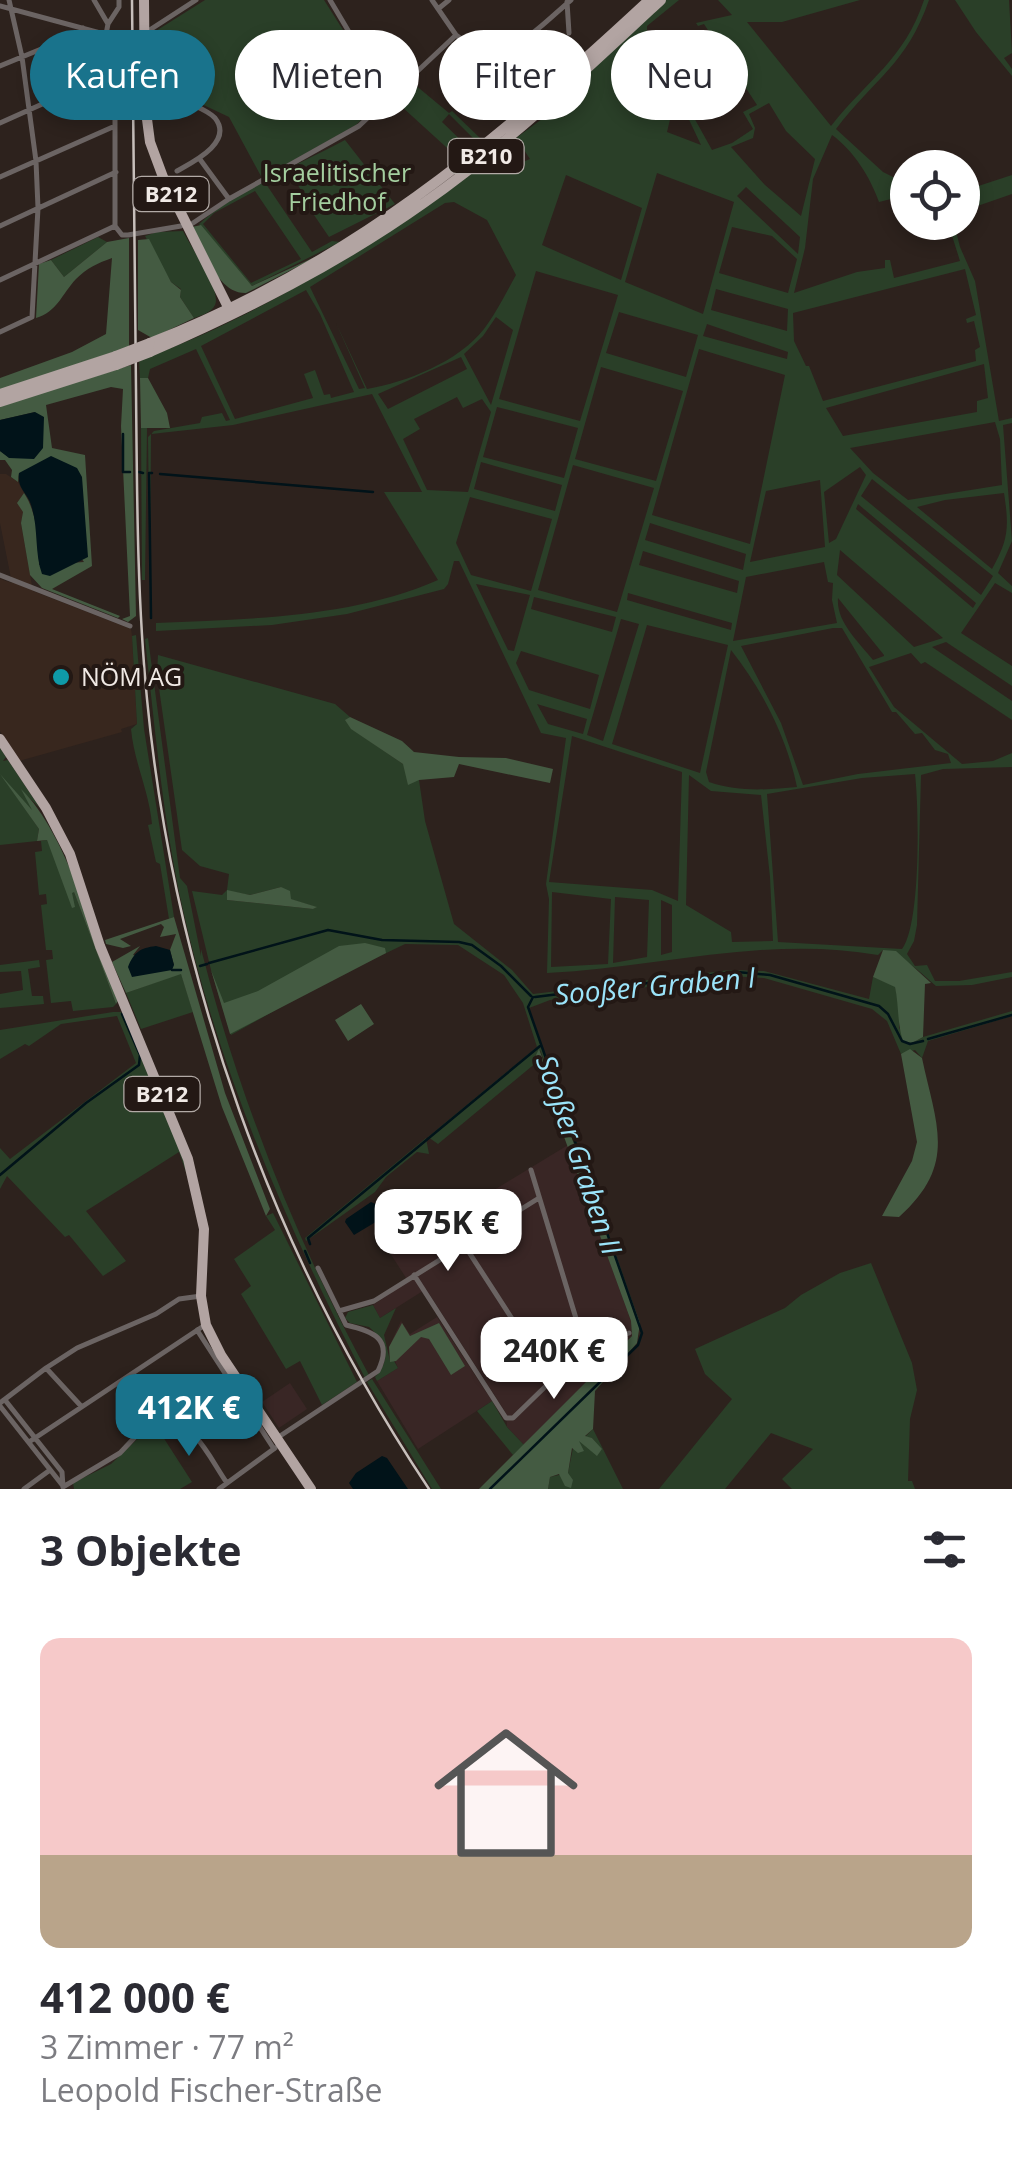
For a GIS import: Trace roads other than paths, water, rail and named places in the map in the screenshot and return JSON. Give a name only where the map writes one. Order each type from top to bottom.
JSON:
[{"type":"main road","name":"B212","points":[[144,0],[145,30]]},
{"type":"main road","name":"B210","points":[[150,348],[232,310],[354,240],[470,158],[649,0]]},
{"type":"main road","name":"B210","points":[[0,398],[150,348],[333,262],[426,202],[533,118],[661,0]]},
{"type":"main road","name":"B212","points":[[146,120],[155,160],[232,310]]},
{"type":"main road","points":[[213,316],[224,296],[253,296]]},
{"type":"main road","name":"B212","points":[[0,740],[64,841],[120,995],[195,1180],[204,1237],[201,1327],[311,1489]]},
{"type":"street","points":[[0,123],[30,109],[9,0]]},
{"type":"street","points":[[94,0],[108,24]]},
{"type":"street","points":[[107,30],[118,0]]},
{"type":"street","points":[[152,30],[196,0]]},
{"type":"street","points":[[432,0],[453,30]]},
{"type":"street","points":[[438,8],[449,0]]},
{"type":"street","points":[[333,1],[349,30]]},
{"type":"street","points":[[568,1],[569,30]]},
{"type":"street","points":[[534,30],[568,1]]},
{"type":"street","points":[[0,6],[91,30]]},
{"type":"street","points":[[0,66],[78,34],[83,28]]},
{"type":"street","points":[[419,67],[439,49]]},
{"type":"street","points":[[177,171],[217,141],[215,119]]},
{"type":"street","points":[[0,332],[32,317],[38,208],[31,120]]},
{"type":"street","points":[[115,120],[115,226],[122,235],[136,236],[154,228],[182,226]]},
{"type":"street","points":[[193,223],[365,120]]},
{"type":"street","points":[[0,176],[115,126]]},
{"type":"street","points":[[199,158],[229,199]]},
{"type":"street","points":[[0,226],[116,172]]},
{"type":"street","points":[[0,280],[115,226]]},
{"type":"street","points":[[0,575],[130,626]]},
{"type":"street","points":[[531,1170],[584,1348]]},
{"type":"street","points":[[339,1311],[374,1301],[539,1198]]},
{"type":"street","points":[[463,1244],[551,1379]]},
{"type":"street","points":[[219,1489],[378,1371],[383,1350],[376,1336],[370,1330],[346,1324],[318,1268]]},
{"type":"street","points":[[414,1276],[506,1418],[513,1418],[584,1348],[629,1332]]},
{"type":"street","points":[[2,1403],[46,1368],[106,1334],[156,1314],[178,1299],[200,1296]]},
{"type":"street","points":[[29,1442],[201,1327]]},
{"type":"street","points":[[46,1368],[81,1406]]},
{"type":"street","points":[[2,1403],[29,1442],[62,1472],[64,1488],[120,1453],[137,1435],[196,1394],[189,1378]]},
{"type":"street","points":[[2,1403],[36,1437],[53,1467]]},
{"type":"street","points":[[160,1418],[184,1425],[194,1434],[227,1483]]},
{"type":"street","points":[[24,1489],[53,1467]]},
{"type":"waterway","points":[[123,434],[123,472],[130,472]]},
{"type":"waterway","points":[[139,472],[143,473]]},
{"type":"waterway","points":[[151,618],[152,473]]},
{"type":"waterway","points":[[160,474],[373,492]]},
{"type":"waterway","name":"Sooßer Graben I","points":[[209,963],[328,930],[382,940],[459,942],[472,945],[501,966],[531,996]]},
{"type":"waterway","points":[[200,966],[207,964]]},
{"type":"waterway","points":[[172,970],[181,970]]},
{"type":"waterway","name":"Sooßer Graben I","points":[[535,997],[737,972],[770,975],[879,1006],[888,1014],[902,1041],[923,1041]]},
{"type":"waterway","name":"Sooßer Graben II","points":[[490,1489],[638,1345],[642,1333],[528,1007],[533,997]]},
{"type":"waterway","points":[[0,1175],[86,1103],[139,1065],[140,1055],[122,1014]]},
{"type":"waterway","name":"Sooßer Graben I","points":[[928,1039],[1012,1015]]},
{"type":"waterway","points":[[310,1244],[308,1238],[540,1046]]},
{"type":"waterway","points":[[305,1251],[310,1263]]},
{"type":"railway","points":[[132,0],[141,622],[160,804],[207,1010],[278,1210],[373,1399],[429,1489]]},
{"type":"place","name":"NÖM AG","points":[[61,677]]},
{"type":"park label","name":"Israelitischer Friedhof","points":[[337,188]]}]
